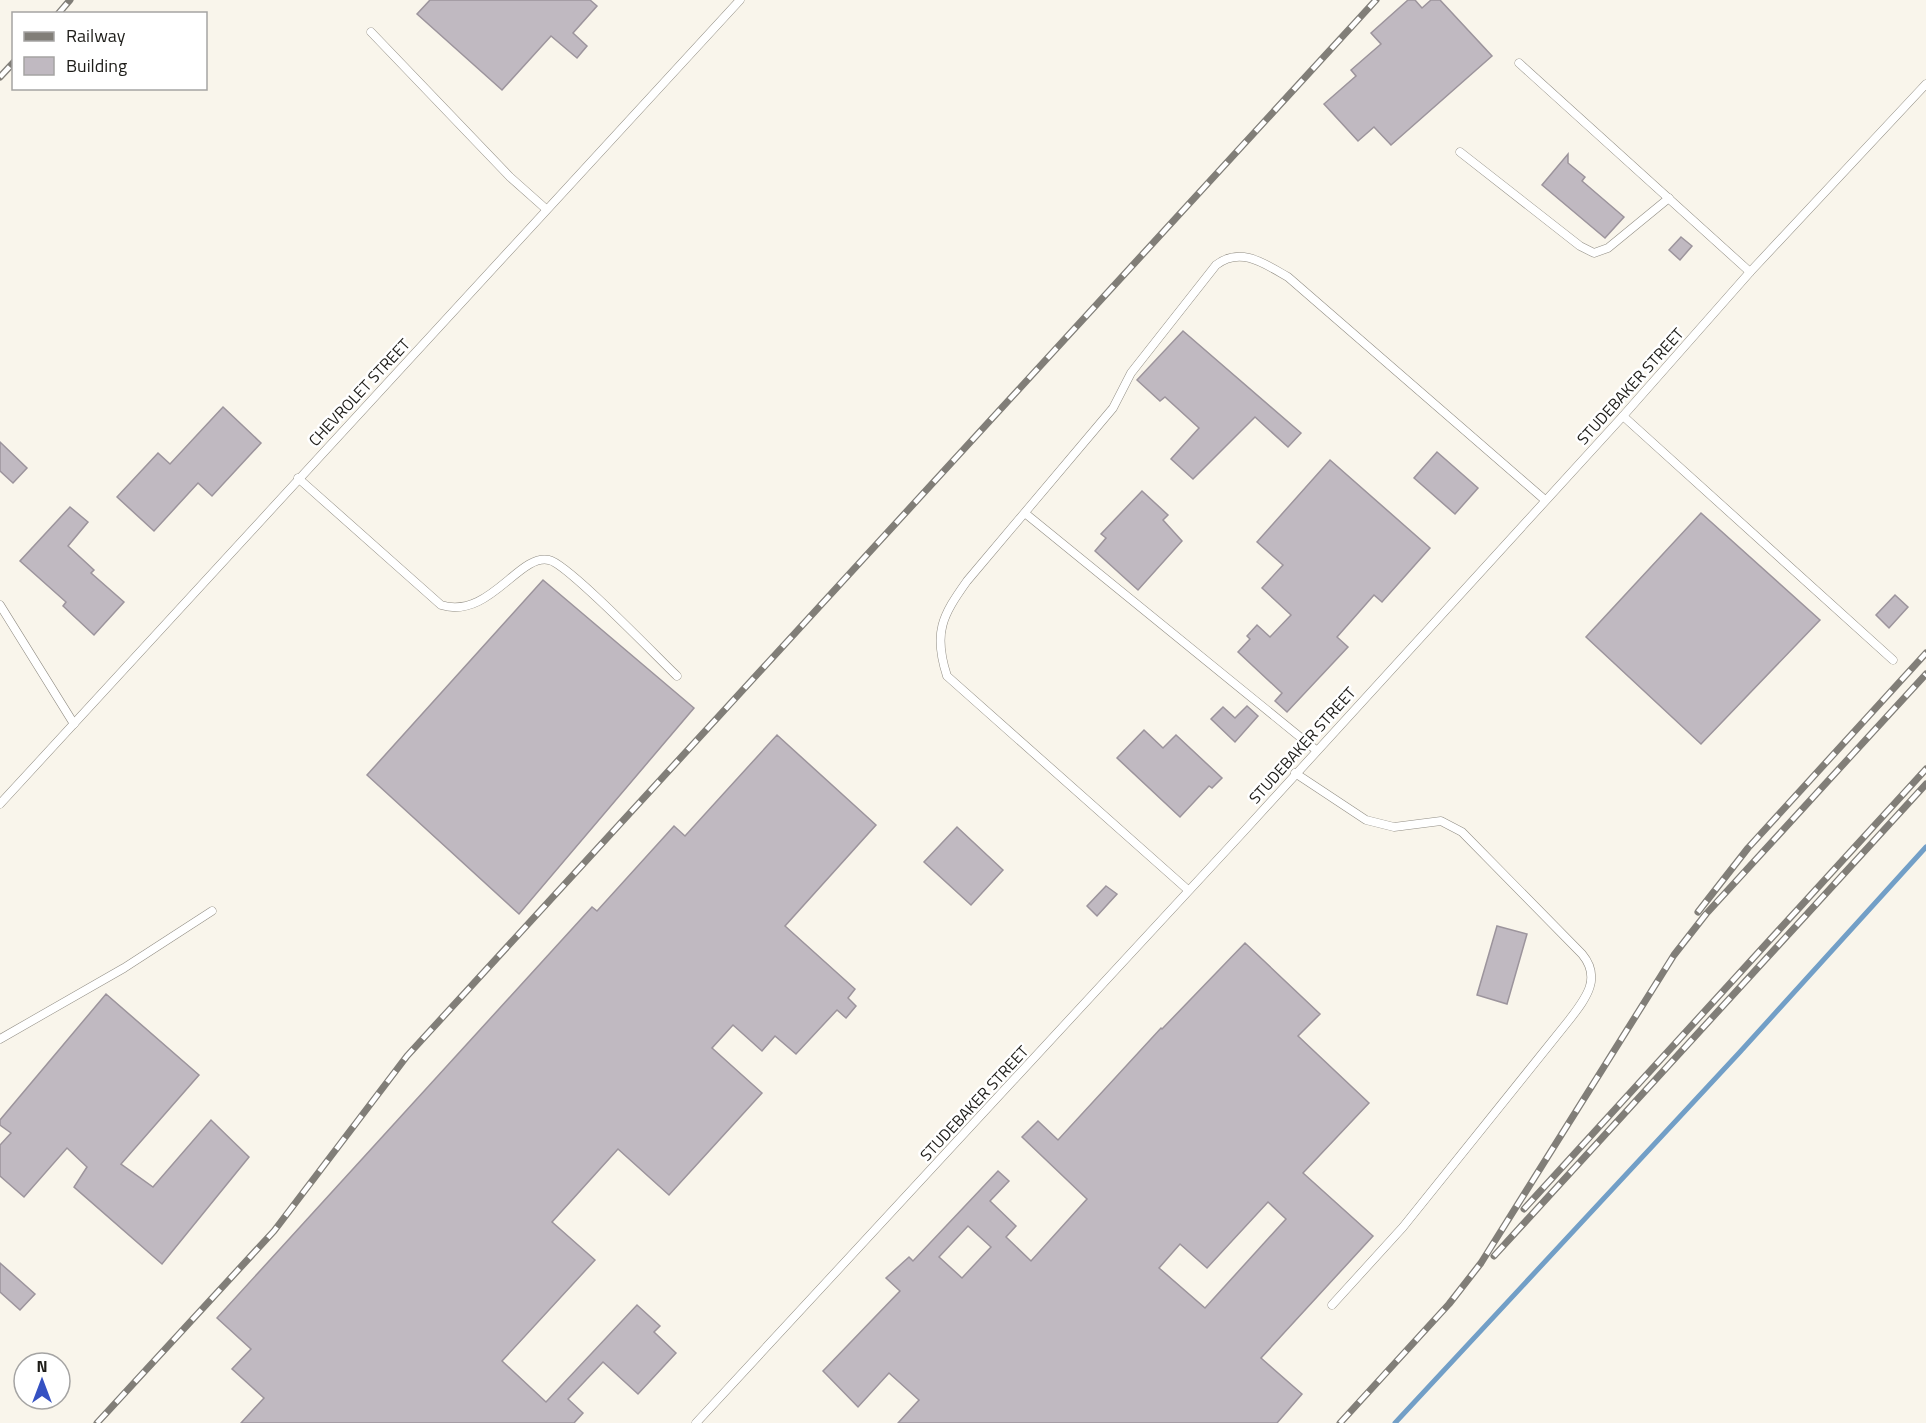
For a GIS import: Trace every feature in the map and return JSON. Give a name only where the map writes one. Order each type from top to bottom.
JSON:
[{"type":"lane","name":"CHEVROLET STREET","points":[[0,804],[740,0]]},
{"type":"lane","points":[[371,32],[510,177],[546,209]]},
{"type":"lane","points":[[1519,63],[1750,272]]},
{"type":"lane","name":"STUDEBAKER STREET","points":[[696,1423],[1623,416],[1750,272],[1926,84]]},
{"type":"lane","points":[[1460,152],[1581,246],[1594,253],[1608,248],[1669,198]]},
{"type":"lane","points":[[1188,890],[947,676],[941,658],[940,636],[947,610],[967,581],[1026,514],[1113,408],[1131,373],[1216,265],[1227,256],[1261,261],[1288,277],[1545,500]]},
{"type":"lane","points":[[1623,416],[1893,660]]},
{"type":"lane","points":[[298,478],[441,605],[454,609],[469,606],[497,591],[530,563],[541,559],[552,560],[589,591],[677,676]]},
{"type":"lane","points":[[1026,514],[1316,750]]},
{"type":"lane","points":[[0,605],[74,724]]},
{"type":"lane","points":[[1295,773],[1366,820],[1378,825],[1394,827],[1441,821],[1462,832],[1582,954],[1591,966],[1592,975],[1586,998],[1570,1019],[1403,1227],[1332,1305]]},
{"type":"lane","points":[[0,1039],[124,969],[212,911]]},
{"type":"building","points":[[430,0],[590,0],[597,6],[573,33],[587,46],[577,58],[551,36],[502,90],[417,14]]},
{"type":"building","points":[[1408,0],[1415,0],[1422,8],[1431,0],[1440,0],[1492,56],[1391,145],[1374,127],[1358,141],[1324,104],[1356,76],[1351,70],[1381,44],[1371,33]]},
{"type":"building","points":[[1568,154],[1568,163],[1585,177],[1582,181],[1624,217],[1605,238],[1542,185]]},
{"type":"building","points":[[1681,237],[1692,246],[1680,260],[1669,250]]},
{"type":"building","points":[[1183,331],[1301,433],[1288,447],[1255,417],[1193,479],[1171,459],[1199,428],[1165,397],[1160,401],[1137,380]]},
{"type":"building","points":[[223,407],[261,443],[212,496],[198,483],[154,531],[117,497],[158,453],[170,464]]},
{"type":"building","points":[[0,442],[27,468],[13,483],[0,471]]},
{"type":"building","points":[[1437,452],[1478,488],[1455,514],[1414,478]]},
{"type":"building","points":[[1330,460],[1430,548],[1382,602],[1374,595],[1337,637],[1348,647],[1287,712],[1275,701],[1282,693],[1238,652],[1250,639],[1247,636],[1257,625],[1270,637],[1291,615],[1262,588],[1283,565],[1257,542]]},
{"type":"building","points":[[1142,491],[1168,515],[1163,520],[1182,541],[1138,590],[1095,551],[1106,538],[1101,534]]},
{"type":"building","points":[[70,507],[88,522],[68,546],[94,570],[91,573],[124,602],[94,635],[63,606],[66,602],[20,561]]},
{"type":"building","points":[[1701,513],[1820,620],[1701,744],[1586,637]]},
{"type":"building","points":[[543,580],[694,708],[519,914],[367,775]]},
{"type":"building","points":[[1895,595],[1908,607],[1889,628],[1876,615]]},
{"type":"building","points":[[1247,706],[1258,716],[1235,742],[1211,719],[1223,707],[1235,718]]},
{"type":"building","points":[[1144,730],[1163,748],[1176,735],[1222,778],[1212,788],[1209,786],[1180,817],[1117,758]]},
{"type":"building","points":[[777,735],[876,825],[785,926],[855,989],[848,998],[856,1006],[846,1018],[837,1010],[796,1054],[775,1036],[762,1051],[733,1025],[712,1048],[762,1093],[669,1195],[618,1149],[552,1222],[595,1260],[502,1361],[546,1402],[637,1305],[660,1326],[654,1332],[676,1353],[638,1394],[603,1362],[568,1399],[583,1413],[574,1423],[241,1423],[264,1398],[232,1369],[251,1349],[217,1318],[592,907],[597,911],[674,826],[685,836]]},
{"type":"building","points":[[957,827],[1003,870],[971,905],[924,862]]},
{"type":"building","points":[[1106,886],[1117,894],[1097,916],[1087,906]]},
{"type":"building","points":[[1497,926],[1527,934],[1507,1004],[1477,995]]},
{"type":"building","points":[[1245,943],[1320,1014],[1298,1036],[1369,1103],[1303,1173],[1373,1236],[1261,1358],[1302,1394],[1277,1423],[898,1423],[919,1400],[889,1373],[858,1407],[823,1371],[900,1291],[886,1278],[909,1257],[913,1261],[998,1171],[1009,1181],[990,1201],[1016,1226],[1006,1237],[1031,1261],[1087,1199],[1022,1137],[1038,1121],[1058,1140]],"holes":[[[1268,1202],[1286,1219],[1205,1308],[1159,1268],[1180,1244],[1207,1268]],[[968,1226],[991,1247],[962,1278],[939,1257]]]},
{"type":"building","points":[[106,994],[199,1075],[121,1164],[153,1187],[211,1120],[249,1157],[162,1264],[74,1187],[87,1167],[67,1148],[24,1197],[0,1176],[0,1145],[11,1133],[0,1125],[0,1120]]},
{"type":"building","points":[[0,1263],[35,1294],[20,1310],[0,1292]]},
{"type":"waterway","points":[[1395,1423],[1739,1053],[1926,847]]},
{"type":"railway","points":[[60,12],[70,0]]},
{"type":"railway","points":[[97,1423],[274,1231],[407,1056],[1376,0]]},
{"type":"railway","points":[[0,77],[12,64]]},
{"type":"railway","points":[[1698,912],[1748,848],[1926,653]]},
{"type":"railway","points":[[1340,1423],[1449,1304],[1481,1263],[1674,955],[1706,914],[1926,674]]},
{"type":"railway","points":[[1524,1209],[1926,769]]},
{"type":"railway","points":[[1494,1256],[1926,784]]}]
